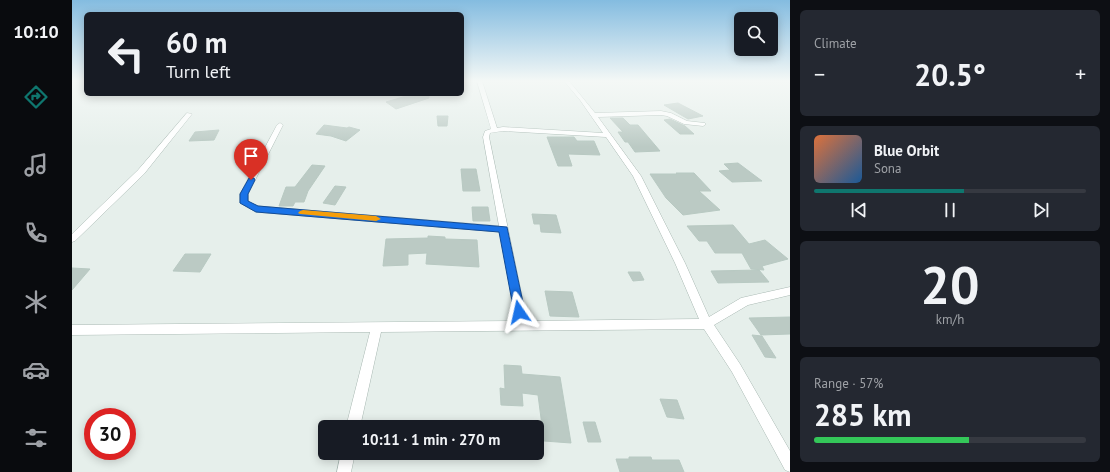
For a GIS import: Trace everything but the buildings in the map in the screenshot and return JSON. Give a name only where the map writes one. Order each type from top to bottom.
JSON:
[{"type":"street","points":[[486,103],[494,129]]},
{"type":"street","points":[[584,103],[637,176],[680,263],[707,324],[736,368],[790,465]]},
{"type":"street","points":[[594,115],[661,113],[669,114],[686,123],[703,124]]},
{"type":"street","points":[[72,239],[141,172],[189,114]]},
{"type":"street","points":[[280,126],[244,194],[244,203],[256,209],[503,229]]},
{"type":"street","points":[[522,326],[486,137],[487,132],[494,129],[608,135]]},
{"type":"street","points":[[72,330],[707,324],[744,301],[790,291]]},
{"type":"street","points":[[355,420],[377,327]]},
{"type":"street","points":[[344,472],[347,460]]},
{"type":"slow traffic","points":[[303,213],[376,219]]},
{"type":"route","points":[[251,180],[244,194],[244,203],[256,209],[503,229],[519,312]]}]
